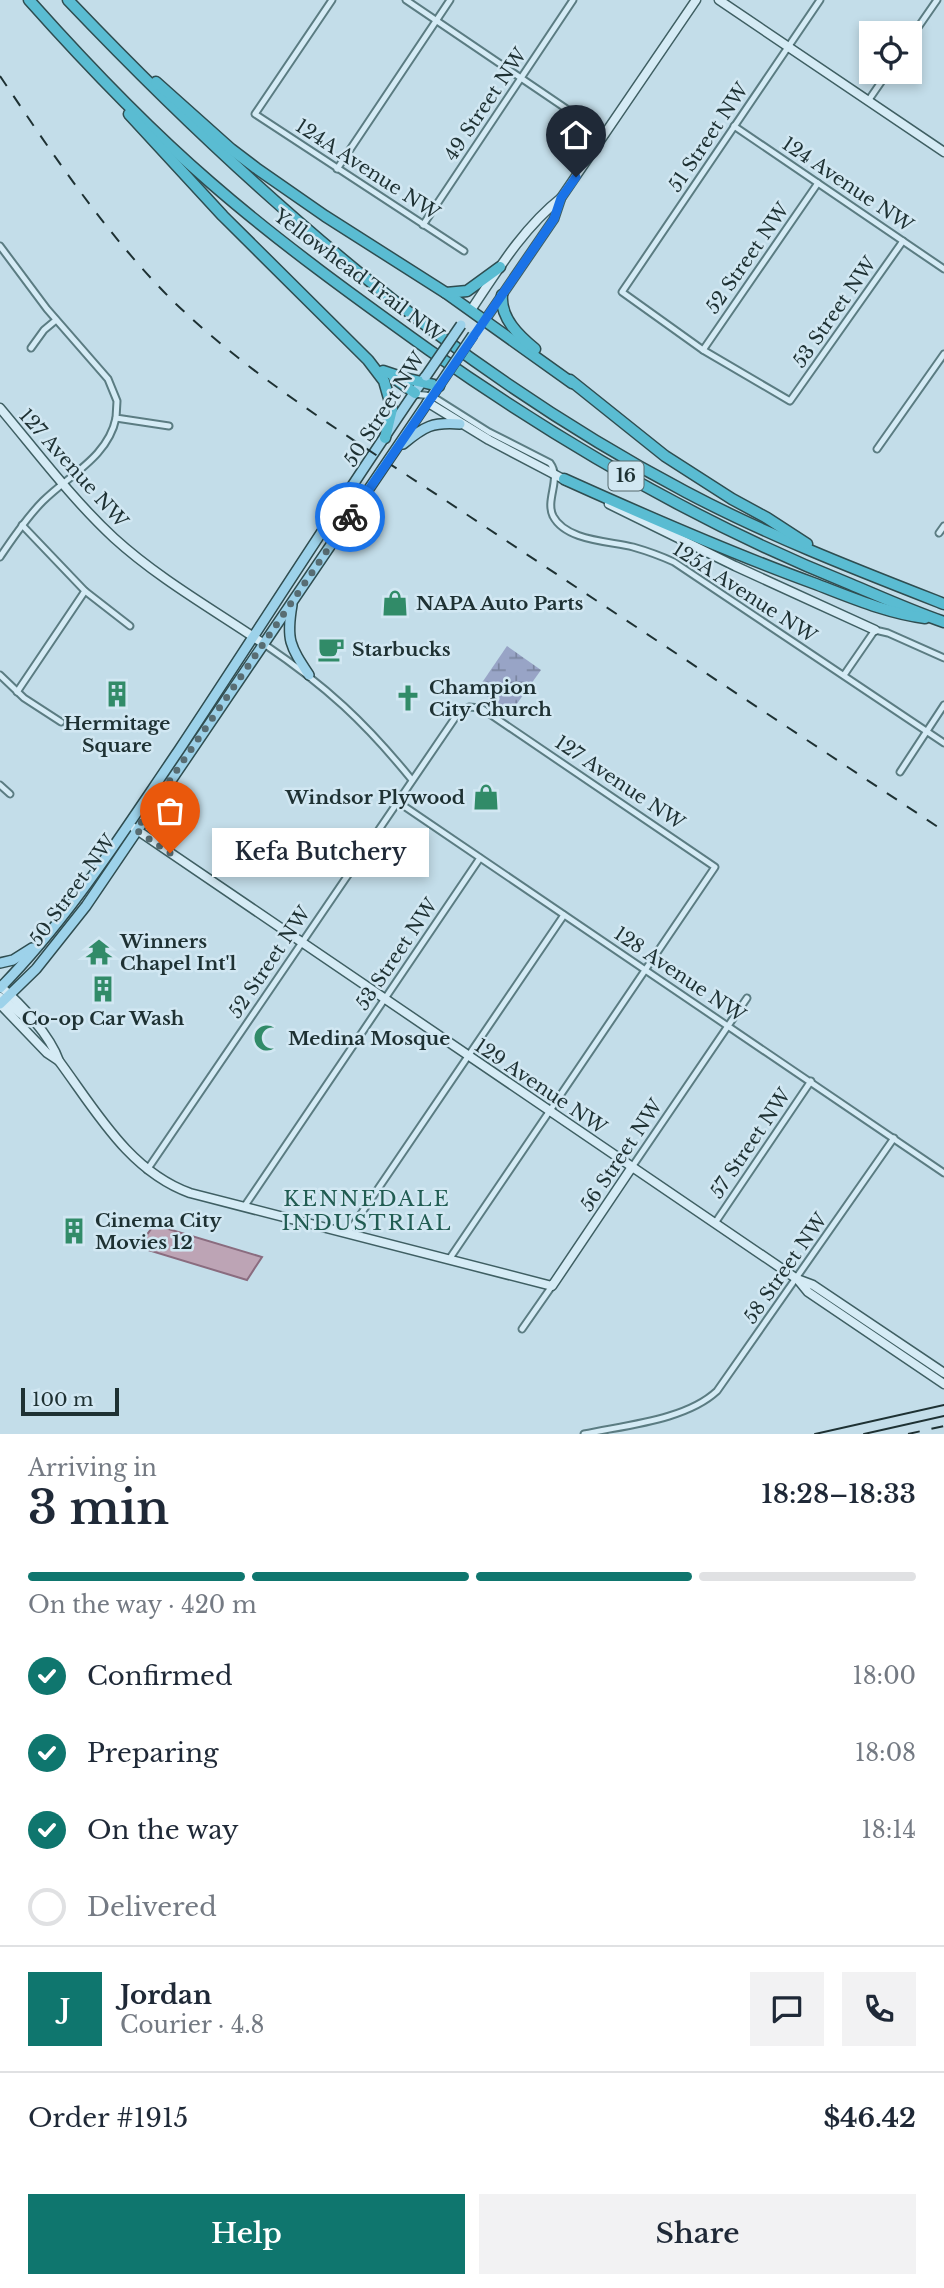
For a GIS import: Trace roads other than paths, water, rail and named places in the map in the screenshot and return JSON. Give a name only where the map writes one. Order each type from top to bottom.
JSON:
[{"type":"highway","name":"Yellowhead Trail NW","points":[[29,0],[81,58],[172,148],[247,214],[338,284],[520,413],[614,469],[721,527],[811,569],[942,621]]},
{"type":"highway","name":"Yellowhead Trail NW","points":[[68,0],[180,115],[269,198],[440,338],[554,415],[641,468],[830,559],[944,604]]},
{"type":"highway","points":[[81,58],[223,216],[368,360],[384,381],[392,410],[385,438]]},
{"type":"highway","points":[[123,58],[152,79],[256,168],[471,310],[572,383],[665,456],[830,559]]},
{"type":"highway","points":[[446,293],[467,290],[500,267]]},
{"type":"highway","points":[[502,295],[503,310],[511,325],[572,383]]},
{"type":"highway","points":[[368,360],[415,393]]},
{"type":"highway","points":[[383,371],[424,379],[439,385]]},
{"type":"highway","points":[[559,477],[796,577],[899,615],[942,621]]},
{"type":"main road","name":"50 Street NW","points":[[4,999],[36,969],[72,926],[254,637],[471,310]]},
{"type":"main road","name":"50 Street NW","points":[[0,987],[45,940],[132,828],[264,644],[485,320]]},
{"type":"main road","points":[[415,393],[430,399]]},
{"type":"main road","points":[[396,449],[424,427],[440,423],[460,424]]},
{"type":"main road","points":[[293,601],[289,638],[293,650],[309,675]]},
{"type":"main road","points":[[0,963],[13,960],[45,940]]},
{"type":"street","name":"124A Avenue NW","points":[[332,0],[255,114],[464,251]]},
{"type":"street","points":[[406,0],[605,135]]},
{"type":"street","points":[[337,169],[450,0]]},
{"type":"street","name":"49 Street NW","points":[[423,225],[573,0]]},
{"type":"street","name":"50 Street NW","points":[[485,320],[554,219],[561,198],[696,0]]},
{"type":"street","points":[[719,0],[944,152]]},
{"type":"street","name":"51 Street NW","points":[[703,350],[622,292],[820,0]]},
{"type":"street","points":[[922,22],[937,0]]},
{"type":"street","points":[[868,101],[880,84]]},
{"type":"street","name":"124 Avenue NW","points":[[734,127],[944,269]]},
{"type":"street","name":"52 Street NW","points":[[703,350],[818,183]]},
{"type":"street","name":"50 Street NW","points":[[471,310],[542,213],[561,198]]},
{"type":"street","name":"53 Street NW","points":[[703,350],[790,401],[903,241]]},
{"type":"street","points":[[0,246],[56,320],[108,379],[117,401],[116,418],[106,445],[41,503],[0,557]]},
{"type":"street","points":[[31,348],[44,330],[56,320]]},
{"type":"street","points":[[877,449],[941,363],[944,354]]},
{"type":"street","points":[[430,399],[460,424],[633,516],[875,631],[888,633],[944,658]]},
{"type":"street","points":[[430,399],[547,461],[559,477]]},
{"type":"street","name":"127 Avenue NW","points":[[0,408],[102,526],[132,553],[264,644]]},
{"type":"street","points":[[116,418],[169,426]]},
{"type":"street","name":"125A Avenue NW","points":[[559,477],[551,511],[567,530],[647,551],[674,562],[944,743]]},
{"type":"street","points":[[22,525],[85,591],[130,626]]},
{"type":"street","points":[[939,533],[944,526]]},
{"type":"street","points":[[17,692],[85,591]]},
{"type":"street","points":[[845,676],[875,631]]},
{"type":"street","points":[[264,644],[337,698],[370,730],[412,780]]},
{"type":"street","points":[[0,675],[31,704],[61,722]]},
{"type":"street","points":[[900,772],[944,705]]},
{"type":"street","name":"52 Street NW","points":[[148,1170],[457,715],[469,707]]},
{"type":"street","name":"127 Avenue NW","points":[[469,707],[481,708],[496,717],[715,867],[645,970]]},
{"type":"street","points":[[0,785],[10,794]]},
{"type":"street","name":"128 Avenue NW","points":[[398,802],[944,1173]]},
{"type":"street","name":"129 Avenue NW","points":[[132,828],[797,1279],[813,1285],[944,1373]]},
{"type":"street","name":"53 Street NW","points":[[244,1207],[480,858]]},
{"type":"street","points":[[348,1233],[564,915]]},
{"type":"street","points":[[450,1258],[645,970]]},
{"type":"street","points":[[0,987],[4,999],[47,1053],[60,1061]]},
{"type":"street","name":"56 Street NW","points":[[522,1329],[747,998]]},
{"type":"street","points":[[4,999],[34,1023],[55,1048],[60,1061],[127,1152],[148,1170],[183,1191],[552,1286]]},
{"type":"street","name":"57 Street NW","points":[[715,1223],[811,1081]]},
{"type":"street","name":"58 Street NW","points":[[584,1434],[693,1409],[722,1386],[894,1138]]},
{"type":"street","name":"129 Avenue NW","points":[[797,1279],[808,1292],[944,1384]]},
{"type":"tram line","points":[[815,1434],[944,1405]]},
{"type":"tram line","points":[[864,1434],[944,1416]]},
{"type":"railway","points":[[0,76],[61,165],[127,251],[176,304],[244,363],[355,441],[944,831]]},
{"type":"railway","points":[[908,1434],[944,1426]]},
{"type":"place","name":"NAPA Auto Parts","points":[[395,603]]},
{"type":"place","name":"Starbucks","points":[[331,649]]},
{"type":"place","name":"Hermitage Square","points":[[117,694]]},
{"type":"place","name":"Champion City Church","points":[[408,698]]},
{"type":"place","name":"Windsor Plywood","points":[[486,797]]},
{"type":"place","name":"Kefa Butchery","points":[[170,853]]},
{"type":"place","name":"Winners Chapel Int'l","points":[[99,952]]},
{"type":"place","name":"Co-op Car Wash","points":[[103,989]]},
{"type":"place","name":"Medina Mosque","points":[[267,1038]]},
{"type":"place","name":"Cinema City Movies 12","points":[[74,1231]]},
{"type":"district","name":"KENNEDALE INDUSTRIAL","points":[[367,1211]]}]
